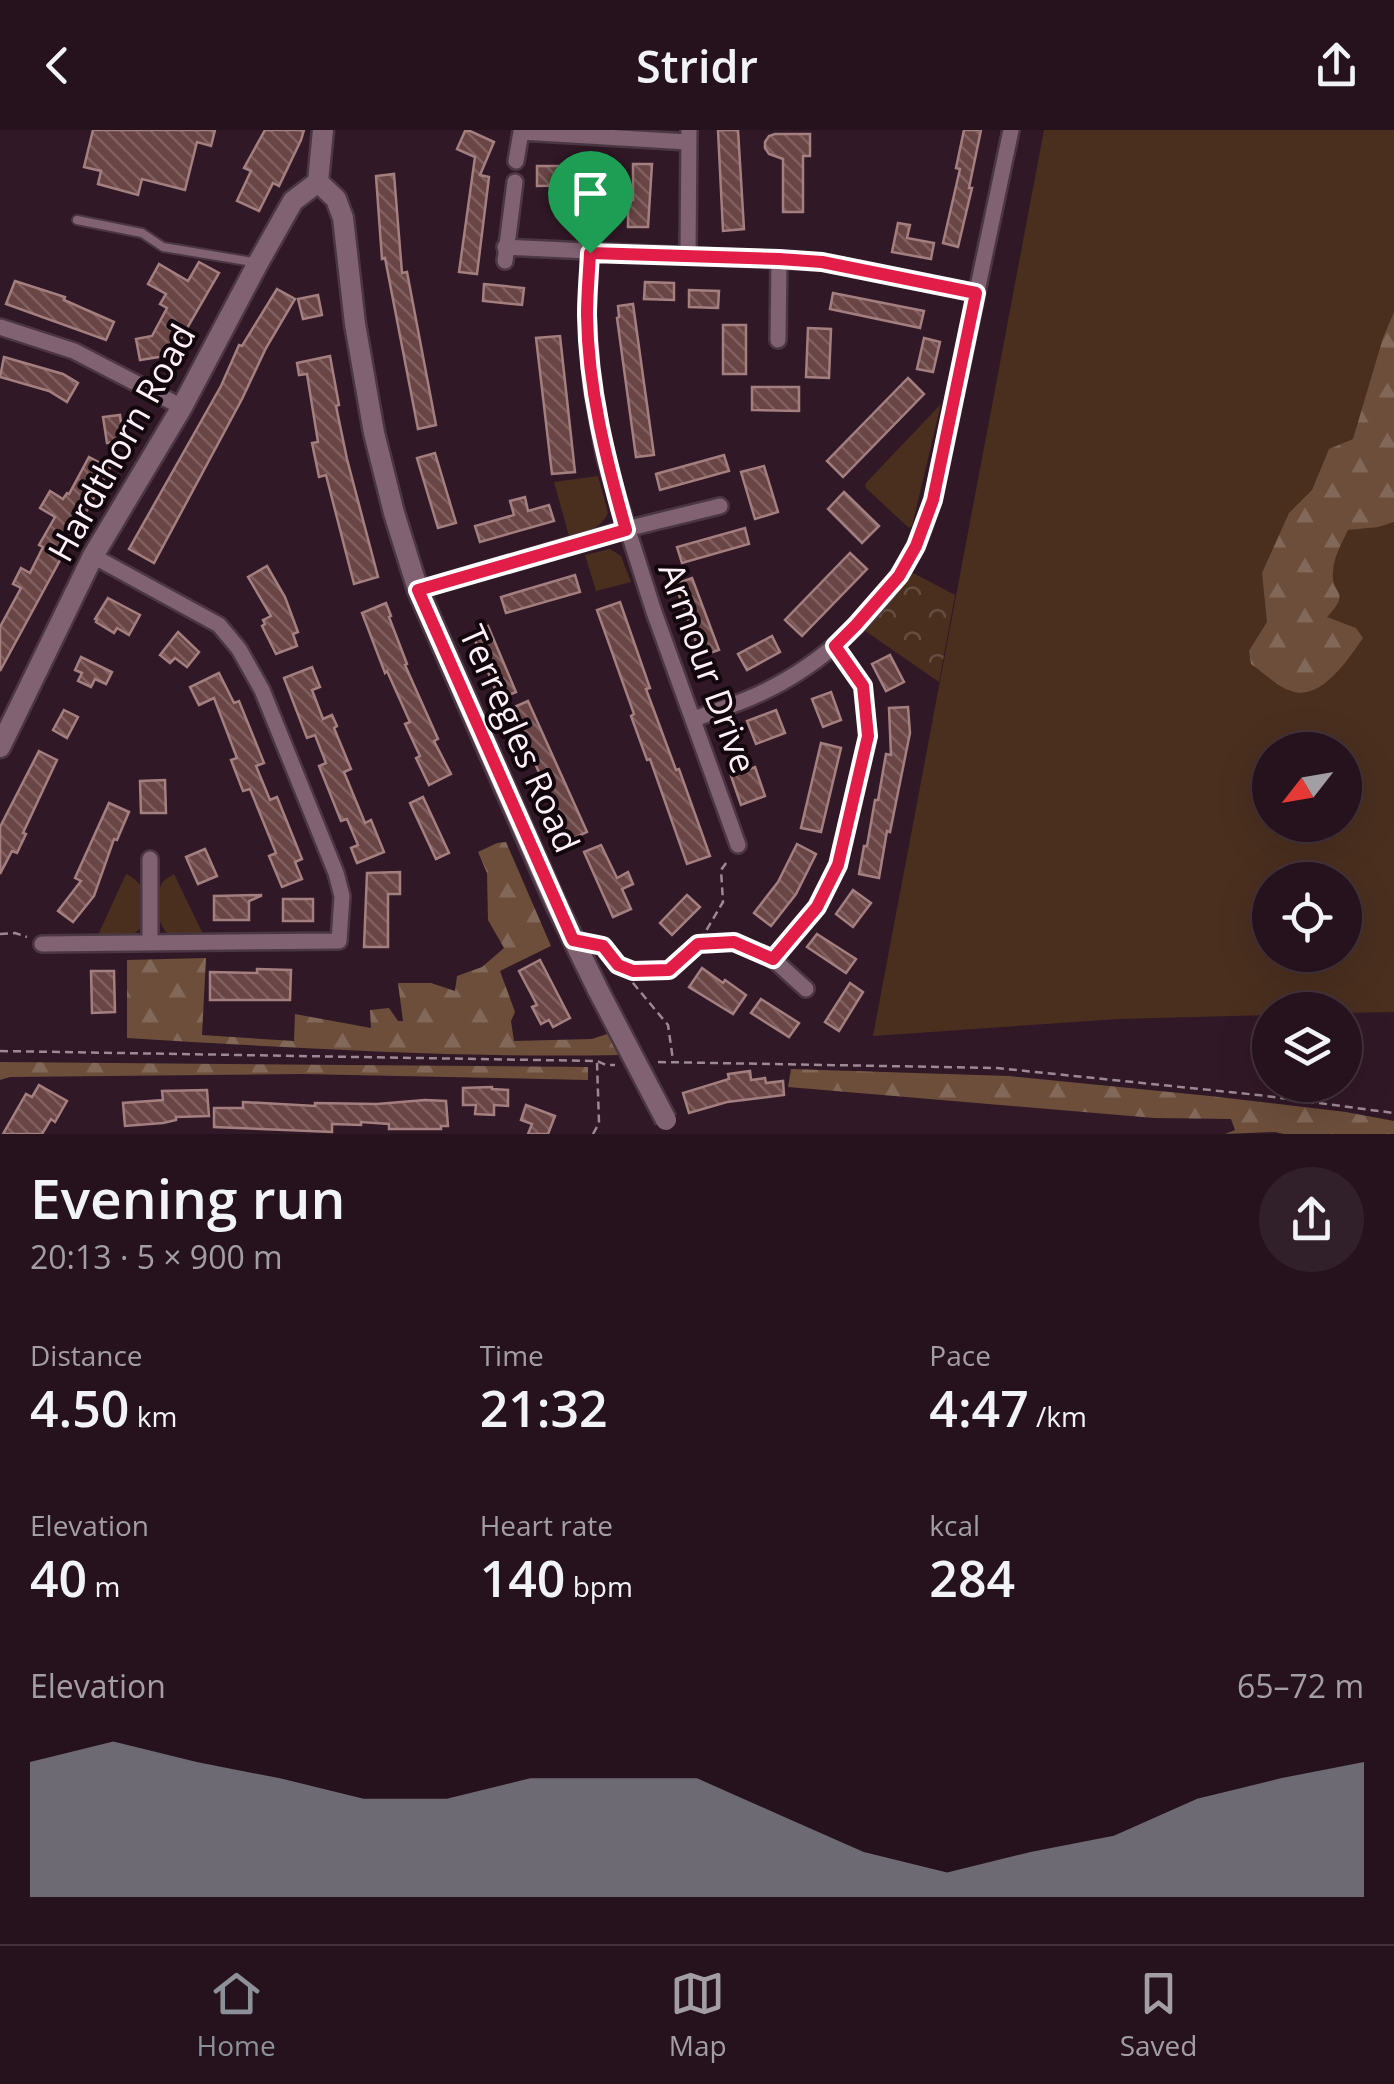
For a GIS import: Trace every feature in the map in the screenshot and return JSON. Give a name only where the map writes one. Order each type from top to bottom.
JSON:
[{"type":"street","points":[[318,182],[323,130]]},
{"type":"street","points":[[694,719],[760,694],[835,646],[899,576],[916,546],[933,500],[1010,130]]},
{"type":"street","points":[[516,162],[519,131],[688,136],[688,256]]},
{"type":"street","name":"Hardthorn Road","points":[[0,747],[93,556],[182,407],[293,202],[318,182]]},
{"type":"street","name":"Terregles Road","points":[[318,182],[336,199],[343,218],[355,324],[374,433],[418,590],[573,940],[669,1127]]},
{"type":"street","points":[[515,182],[505,254],[590,253],[822,262],[976,293]]},
{"type":"street","name":"Armour Drive","points":[[590,253],[587,316],[592,387],[605,458],[654,612],[738,845]]},
{"type":"street","points":[[778,340],[779,259]]},
{"type":"street","points":[[0,328],[74,350],[182,407]]},
{"type":"street","points":[[418,590],[720,506]]},
{"type":"street","points":[[42,944],[339,941],[342,896],[336,873],[262,690],[238,649],[219,625],[93,556]]},
{"type":"street","points":[[773,959],[817,907],[838,865],[868,736],[863,686],[835,646]]},
{"type":"street","points":[[150,859],[150,942]]},
{"type":"street","points":[[734,942],[773,959],[806,989]]},
{"type":"lane","points":[[78,220],[142,234],[163,247],[258,263]]},
{"type":"path","points":[[618,965],[633,971],[669,970],[698,944],[724,902],[721,870],[738,845]]},
{"type":"path","points":[[0,934],[16,932],[42,944]]},
{"type":"path","points":[[573,940],[603,946],[668,1025],[673,1061]]},
{"type":"path","points":[[698,944],[734,942]]},
{"type":"path","points":[[0,1051],[623,1064]]},
{"type":"path","points":[[594,1134],[599,1122],[596,1061]]},
{"type":"path","points":[[656,1062],[997,1068],[1258,1095],[1394,1114]]},
{"type":"green space","points":[[1044,130],[1394,130],[1394,1012],[1362,1013],[1362,992],[1252,992],[1252,1015],[1118,1019],[873,1036]]},
{"type":"green space","points":[[1394,312],[1394,522],[1348,530],[1334,565],[1334,585],[1340,597],[1327,617],[1356,628],[1363,638],[1323,684],[1302,693],[1291,691],[1251,664],[1249,651],[1267,622],[1262,573],[1289,513],[1312,490],[1329,449],[1353,439]]},
{"type":"green space","points":[[941,404],[912,526],[909,528],[865,484]]},
{"type":"green space","points":[[598,476],[608,513],[597,526],[569,536],[554,482]]},
{"type":"green space","points":[[610,549],[621,556],[631,582],[596,591],[585,555]]},
{"type":"green space","points":[[911,572],[955,595],[939,682],[864,630]]},
{"type":"green space","points":[[506,842],[551,946],[500,971],[515,1012],[511,1021],[514,1041],[592,1039],[610,1033],[619,1055],[434,1054],[127,1038],[127,960],[206,958],[202,1035],[294,1041],[295,1014],[371,1028],[370,1010],[389,1008],[398,1021],[403,1021],[398,983],[431,983],[455,991],[457,976],[482,967],[504,948],[488,920],[487,873],[478,852]]},
{"type":"green space","points":[[126,874],[144,891],[146,909],[141,927],[132,934],[98,935]]},
{"type":"green space","points":[[174,874],[203,934],[168,934],[161,924],[159,891],[163,881]]},
{"type":"green space","points":[[0,1062],[588,1067],[588,1080],[302,1074],[0,1080]]},
{"type":"green space","points":[[791,1069],[1009,1076],[1346,1112],[1394,1121],[1394,1134],[1225,1134],[1235,1130],[1231,1119],[1154,1118],[788,1087]]},
{"type":"building","points":[[93,130],[215,130],[211,146],[197,142],[185,190],[142,179],[138,195],[98,184],[101,171],[84,167]]},
{"type":"building","points":[[265,130],[304,130],[279,186],[273,183],[259,211],[237,201],[251,171],[244,168]]},
{"type":"building","points":[[718,130],[738,130],[744,229],[723,231]]},
{"type":"building","points":[[964,130],[981,130],[958,247],[943,243],[960,169],[956,168]]},
{"type":"building","points":[[465,131],[494,142],[480,175],[489,177],[477,274],[459,272],[475,157],[457,149]]},
{"type":"building","points":[[810,134],[810,156],[803,156],[803,212],[783,212],[783,159],[769,154],[765,148],[769,136]]},
{"type":"building","points":[[600,163],[601,185],[537,186],[537,166]]},
{"type":"building","points":[[633,164],[652,164],[648,227],[628,227]]},
{"type":"building","points":[[394,174],[402,273],[407,272],[436,425],[418,429],[385,258],[382,259],[376,176]]},
{"type":"building","points":[[898,223],[910,225],[907,238],[934,243],[931,259],[892,252]]},
{"type":"building","points":[[199,262],[219,273],[179,342],[182,344],[177,354],[140,360],[136,339],[152,336],[167,308],[160,304],[166,294],[148,284],[159,264],[188,281]]},
{"type":"building","points":[[15,281],[65,297],[64,300],[114,322],[106,340],[6,304]]},
{"type":"building","points":[[645,282],[674,283],[674,300],[644,299]]},
{"type":"building","points":[[484,284],[524,288],[522,305],[483,301]]},
{"type":"building","points":[[277,289],[295,299],[154,563],[129,549],[221,386],[239,345],[242,346]]},
{"type":"building","points":[[689,290],[719,291],[718,308],[689,307]]},
{"type":"building","points":[[833,293],[924,311],[920,328],[830,309]]},
{"type":"building","points":[[318,295],[322,315],[303,319],[298,299]]},
{"type":"building","points":[[633,304],[654,455],[636,457],[617,318],[618,306]]},
{"type":"building","points":[[723,325],[746,325],[746,374],[723,374]]},
{"type":"building","points":[[808,328],[831,329],[829,378],[806,377]]},
{"type":"building","points":[[560,336],[575,472],[552,474],[536,338]]},
{"type":"building","points":[[924,338],[940,342],[933,372],[917,369]]},
{"type":"building","points":[[330,356],[347,459],[378,577],[354,584],[326,475],[319,477],[312,443],[318,442],[307,374],[299,375],[297,363]]},
{"type":"building","points":[[4,357],[63,374],[78,383],[67,402],[49,391],[0,377]]},
{"type":"building","points":[[908,378],[924,394],[843,477],[827,461]]},
{"type":"building","points":[[752,387],[799,387],[799,411],[752,410]]},
{"type":"building","points":[[120,415],[123,440],[107,443],[103,417]]},
{"type":"building","points":[[435,453],[456,523],[438,528],[417,458]]},
{"type":"building","points":[[724,455],[729,471],[660,490],[656,474]]},
{"type":"building","points":[[89,457],[110,468],[0,671],[0,627],[21,588],[13,584],[21,568],[30,573],[43,547],[39,545],[55,517],[40,508],[50,491],[63,499],[69,494]]},
{"type":"building","points":[[764,466],[778,512],[755,519],[741,472]]},
{"type":"building","points":[[844,492],[879,526],[862,543],[828,509]]},
{"type":"building","points":[[525,497],[528,511],[549,505],[554,521],[480,542],[475,526],[514,515],[510,501]]},
{"type":"building","points":[[745,528],[749,544],[682,563],[677,547]]},
{"type":"building","points":[[850,553],[867,569],[802,636],[785,620]]},
{"type":"building","points":[[267,566],[285,597],[298,632],[293,634],[297,646],[276,654],[262,626],[263,620],[271,616],[248,577]]},
{"type":"building","points":[[575,575],[580,592],[506,613],[501,597]]},
{"type":"building","points":[[692,578],[719,650],[701,656],[675,584]]},
{"type":"building","points":[[108,598],[140,615],[129,635],[117,628],[114,633],[96,622]]},
{"type":"building","points":[[620,602],[650,688],[646,689],[710,856],[687,864],[631,716],[634,714],[597,610]]},
{"type":"building","points":[[386,603],[405,665],[451,774],[429,785],[405,724],[410,722],[385,673],[362,613]]},
{"type":"building","points":[[488,626],[516,692],[499,699],[472,633]]},
{"type":"building","points":[[178,632],[199,652],[187,667],[175,658],[170,663],[160,655]]},
{"type":"building","points":[[772,636],[780,652],[747,670],[738,654]]},
{"type":"building","points":[[890,655],[904,682],[886,691],[872,664]]},
{"type":"building","points":[[81,657],[112,672],[106,684],[95,679],[91,687],[78,681],[82,673],[75,670]]},
{"type":"building","points":[[312,667],[320,687],[312,690],[323,719],[332,715],[351,769],[344,772],[365,823],[371,820],[384,852],[357,863],[351,848],[358,845],[347,819],[341,821],[319,766],[326,763],[315,735],[307,738],[284,678]]},
{"type":"building","points":[[219,673],[234,703],[239,701],[264,763],[256,766],[270,800],[277,797],[302,859],[295,862],[302,879],[282,887],[269,856],[276,853],[250,789],[243,791],[231,760],[237,758],[214,698],[199,705],[190,687]]},
{"type":"building","points":[[831,692],[841,720],[823,727],[812,699]]},
{"type":"building","points":[[528,701],[587,832],[570,840],[510,709]]},
{"type":"building","points":[[908,707],[910,733],[879,878],[859,874],[886,754],[891,755],[889,708]]},
{"type":"building","points":[[64,710],[78,717],[67,738],[53,730]]},
{"type":"building","points":[[776,710],[785,733],[756,744],[747,721]]},
{"type":"building","points":[[821,743],[841,748],[821,832],[801,828]]},
{"type":"building","points":[[39,751],[57,760],[17,853],[12,851],[0,874],[0,827]]},
{"type":"building","points":[[755,767],[765,796],[741,805],[731,776]]},
{"type":"building","points":[[165,780],[166,813],[141,813],[140,781]]},
{"type":"building","points":[[423,797],[449,853],[436,859],[410,803]]},
{"type":"building","points":[[109,803],[129,812],[117,840],[114,839],[94,896],[73,922],[58,911],[81,881],[75,878]]},
{"type":"building","points":[[797,844],[816,854],[796,894],[771,926],[754,913],[778,882]]},
{"type":"building","points":[[601,845],[617,878],[628,872],[633,884],[622,889],[631,909],[613,917],[584,852]]},
{"type":"building","points":[[205,849],[217,876],[198,884],[186,857]]},
{"type":"building","points":[[400,872],[400,894],[388,894],[388,947],[364,947],[367,873]]},
{"type":"building","points":[[853,890],[871,903],[853,927],[836,914]]},
{"type":"building","points":[[261,895],[249,901],[249,920],[214,920],[214,896]]},
{"type":"building","points":[[687,895],[700,907],[672,935],[660,923]]},
{"type":"building","points":[[283,899],[313,899],[313,921],[283,921]]},
{"type":"building","points":[[817,934],[856,959],[846,973],[807,947]]},
{"type":"building","points":[[540,960],[570,1018],[553,1027],[549,1020],[541,1024],[532,1007],[537,1005],[519,971]]},
{"type":"building","points":[[702,968],[746,995],[733,1014],[689,987]]},
{"type":"building","points":[[257,969],[291,970],[290,1000],[210,1000],[210,972],[257,973]]},
{"type":"building","points":[[91,971],[114,971],[115,1012],[92,1013]]},
{"type":"building","points":[[850,983],[863,992],[839,1031],[825,1022]]},
{"type":"building","points":[[761,999],[799,1023],[789,1037],[751,1013]]},
{"type":"building","points":[[750,1071],[751,1080],[783,1081],[784,1095],[727,1102],[689,1113],[683,1093],[729,1079],[728,1074]]},
{"type":"building","points":[[39,1085],[67,1101],[55,1122],[51,1119],[42,1134],[3,1134],[26,1094],[32,1097]]},
{"type":"building","points":[[463,1088],[508,1090],[508,1106],[494,1105],[494,1115],[475,1114],[476,1105],[463,1105]]},
{"type":"building","points":[[207,1090],[209,1116],[125,1126],[123,1103],[163,1100],[162,1091]]},
{"type":"building","points":[[446,1101],[448,1126],[389,1129],[389,1124],[361,1122],[332,1124],[332,1132],[214,1127],[214,1108],[243,1108],[243,1102],[315,1106]]},
{"type":"building","points":[[526,1105],[555,1116],[548,1134],[528,1134],[532,1124],[521,1120]]},
{"type":"route","points":[[590,253],[822,262],[976,293],[933,500],[916,546],[899,576],[835,646],[863,686],[868,736],[838,865],[817,907],[773,959],[734,942],[698,944],[669,970],[633,971],[618,965],[603,946],[573,940],[418,590],[626,530],[605,458],[592,387],[587,316],[590,253]]}]
